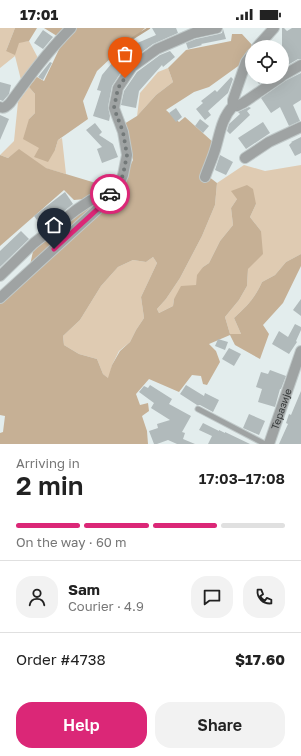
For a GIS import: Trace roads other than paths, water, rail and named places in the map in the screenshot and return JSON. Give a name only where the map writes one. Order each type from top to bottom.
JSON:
[{"type":"street","points":[[0,107],[6,107],[10,103],[33,70],[71,28]]},
{"type":"street","points":[[0,298],[102,205],[119,184],[123,175],[127,155],[123,132],[114,108],[118,88],[132,67],[157,49],[194,33],[217,28]]},
{"type":"street","points":[[263,40],[274,28]]},
{"type":"street","points":[[205,178],[222,124],[233,106],[233,100],[245,65]]},
{"type":"street","points":[[289,72],[301,65]]},
{"type":"street","points":[[233,106],[243,104],[271,84]]},
{"type":"street","points":[[245,158],[269,142],[301,127]]},
{"type":"street","points":[[0,276],[34,243],[76,210],[91,200],[111,193]]},
{"type":"street","name":"Теразије","points":[[269,444],[301,351]]},
{"type":"lane","points":[[198,409],[265,444]]},
{"type":"waterway","points":[[122,45],[149,28]]}]
